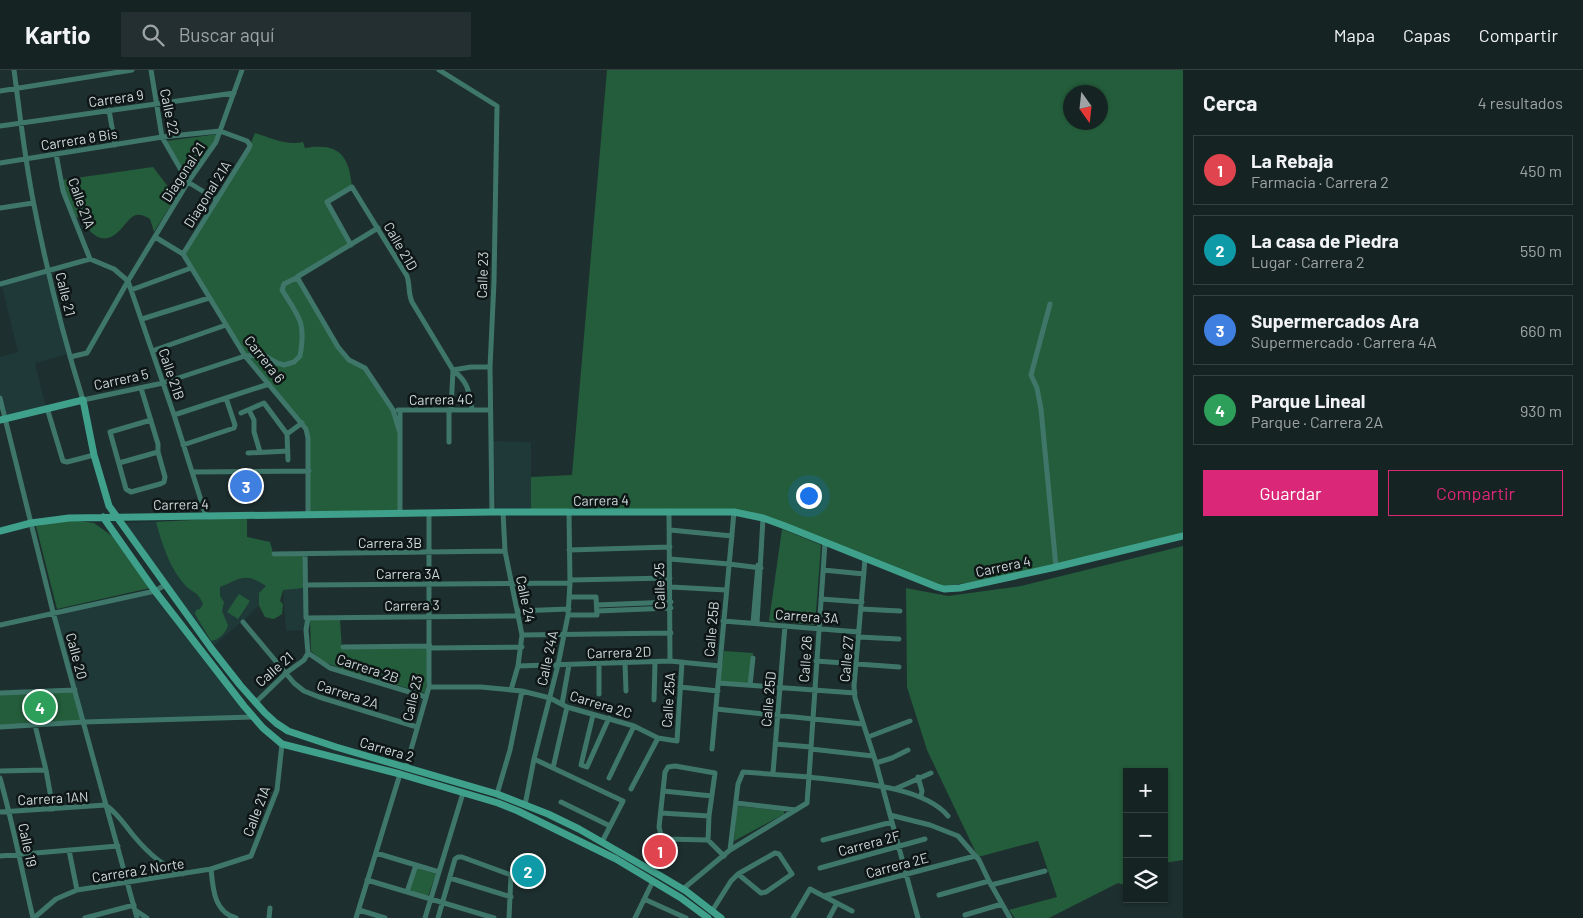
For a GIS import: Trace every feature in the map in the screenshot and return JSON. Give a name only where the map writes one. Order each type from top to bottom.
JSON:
[{"type":"main road","name":"Carrera 5","points":[[3,419],[82,400]]},
{"type":"main road","name":"Calle 21","points":[[82,400],[103,492],[116,518]]},
{"type":"main road","name":"Carrera 4","points":[[0,531],[31,523],[69,518],[103,517],[492,512],[734,512],[763,518],[944,588],[960,588],[1183,536]]},
{"type":"main road","name":"Carrera 2","points":[[103,517],[155,590],[253,717],[282,744],[400,774],[498,803],[529,816],[616,860],[680,898],[708,918]]},
{"type":"main road","name":"Carrera 2","points":[[116,518],[211,648],[255,703],[265,714],[288,731],[336,748],[497,794],[556,818],[602,842],[684,890],[721,918]]},
{"type":"main road","points":[[680,898],[685,896],[684,890]]},
{"type":"main road","points":[[687,903],[694,897]]},
{"type":"street","name":"Calle 21","points":[[14,70],[33,203],[48,272],[82,400]]},
{"type":"street","points":[[0,91],[132,70]]},
{"type":"street","name":"Calle 22","points":[[151,70],[162,137],[188,182]]},
{"type":"street","name":"Diagonal 21","points":[[70,357],[86,353],[188,182],[216,142],[242,70]]},
{"type":"street","name":"Calle 23","points":[[439,70],[497,106],[494,282],[490,367],[492,512]]},
{"type":"street","name":"Carrera 9","points":[[0,126],[234,93]]},
{"type":"street","points":[[108,110],[115,144]]},
{"type":"street","name":"Carrera 8 Bis","points":[[0,163],[162,137],[220,131]]},
{"type":"street","name":"Diagonal 21A","points":[[183,254],[250,145],[247,141],[220,131]]},
{"type":"street","name":"Calle 21A","points":[[56,154],[63,191],[90,259]]},
{"type":"street","points":[[188,182],[217,200]]},
{"type":"street","name":"Calle 21D","points":[[352,245],[327,202],[352,187],[407,276],[412,302],[453,370],[462,377],[468,388],[472,409]]},
{"type":"street","points":[[0,208],[33,203]]},
{"type":"street","points":[[245,356],[263,355],[277,363],[284,364],[294,362],[300,356],[303,339],[301,320],[282,290],[284,284],[298,279],[378,228]]},
{"type":"street","name":"Carrera 6","points":[[155,237],[183,254],[245,356],[302,423],[308,438],[308,515]]},
{"type":"street","points":[[0,284],[90,259],[114,269],[128,281]]},
{"type":"street","points":[[131,290],[191,268]]},
{"type":"street","points":[[298,279],[338,347],[349,360],[365,368],[393,410],[400,433]]},
{"type":"street","name":"Calle 21B","points":[[128,281],[206,516]]},
{"type":"street","points":[[142,319],[209,298]]},
{"type":"street","points":[[1050,304],[1031,375],[1037,388],[1041,409],[1056,567]]},
{"type":"street","points":[[152,351],[226,325]]},
{"type":"street","name":"Carrera 5","points":[[82,400],[163,383],[245,356]]},
{"type":"street","points":[[449,442],[453,370],[471,367],[490,367]]},
{"type":"street","points":[[174,415],[269,384]]},
{"type":"street","points":[[141,388],[151,420],[158,444],[158,452],[165,477],[164,482],[131,492],[126,489],[110,432],[151,420]]},
{"type":"street","name":"Calle 20","points":[[0,398],[3,419],[54,612],[138,918]]},
{"type":"street","points":[[183,445],[234,428],[235,425],[226,398]]},
{"type":"street","points":[[241,413],[264,403],[287,434],[288,460]]},
{"type":"street","points":[[46,408],[63,461],[67,462],[94,455]]},
{"type":"street","points":[[249,410],[254,420],[254,432],[260,452]]},
{"type":"street","name":"Carrera 4C","points":[[393,410],[490,410]]},
{"type":"street","points":[[400,410],[400,513]]},
{"type":"street","points":[[287,434],[302,423]]},
{"type":"street","points":[[248,452],[288,451]]},
{"type":"street","points":[[119,463],[158,452]]},
{"type":"street","points":[[192,472],[308,471]]},
{"type":"street","name":"Calle 25","points":[[669,511],[670,661]]},
{"type":"street","name":"Calle 24","points":[[503,512],[505,552],[522,635],[522,647],[511,690]]},
{"type":"street","name":"Calle 25B","points":[[712,749],[734,512]]},
{"type":"street","name":"Calle 23","points":[[406,768],[429,687],[429,513]]},
{"type":"street","name":"Calle 24A","points":[[525,805],[534,759],[558,665],[568,612],[570,581],[568,513]]},
{"type":"street","points":[[755,623],[763,518]]},
{"type":"street","points":[[670,530],[732,536]]},
{"type":"street","name":"Calle 26","points":[[797,810],[807,803],[810,777],[812,719],[825,543]]},
{"type":"street","points":[[569,550],[670,547]]},
{"type":"street","name":"Carrera 3B","points":[[274,554],[505,552]]},
{"type":"street","points":[[305,554],[308,653]]},
{"type":"street","points":[[670,559],[759,568]]},
{"type":"street","name":"Calle 27","points":[[865,559],[855,693],[876,762],[918,918]]},
{"type":"street","points":[[823,570],[864,574]]},
{"type":"street","points":[[511,584],[670,578]]},
{"type":"street","name":"Carrera 3A","points":[[305,585],[511,584]]},
{"type":"street","points":[[0,625],[155,590],[165,585]]},
{"type":"street","points":[[671,586],[726,590]]},
{"type":"street","points":[[518,613],[568,612],[597,615],[596,597],[570,597]]},
{"type":"street","points":[[821,598],[862,602]]},
{"type":"street","points":[[597,608],[671,605]]},
{"type":"street","points":[[861,609],[900,610]]},
{"type":"street","name":"Carrera 3","points":[[307,618],[518,613]]},
{"type":"street","name":"Carrera 3A","points":[[723,621],[818,628],[899,639]]},
{"type":"street","name":"Carrera 2A","points":[[243,622],[299,688],[319,698],[417,727]]},
{"type":"street","name":"Calle 25D","points":[[773,774],[784,626]]},
{"type":"street","points":[[522,635],[671,633]]},
{"type":"street","points":[[343,647],[522,647]]},
{"type":"street","name":"Calle 21","points":[[255,703],[304,660],[308,653]]},
{"type":"street","name":"Carrera 2B","points":[[308,653],[330,668],[426,697]]},
{"type":"street","points":[[750,685],[753,658]]},
{"type":"street","name":"Carrera 2D","points":[[518,666],[670,661],[720,666]]},
{"type":"street","points":[[816,661],[899,667]]},
{"type":"street","points":[[654,700],[655,662]]},
{"type":"street","name":"Calle 25A","points":[[677,741],[682,662]]},
{"type":"street","points":[[625,663],[626,691]]},
{"type":"street","points":[[599,664],[599,694]]},
{"type":"street","points":[[553,768],[565,706],[569,665]]},
{"type":"street","points":[[718,683],[855,693]]},
{"type":"street","name":"Carrera 2C","points":[[429,687],[522,691],[550,698],[565,706],[593,715],[634,726],[658,738],[677,741]]},
{"type":"street","points":[[680,687],[718,691]]},
{"type":"street","points":[[0,693],[75,690]]},
{"type":"street","points":[[497,794],[510,750],[522,691]]},
{"type":"street","points":[[716,709],[864,724]]},
{"type":"street","points":[[593,715],[582,765],[587,767],[609,718]]},
{"type":"street","points":[[0,727],[84,722],[253,717]]},
{"type":"street","points":[[868,737],[910,722]]},
{"type":"street","points":[[35,725],[53,810]]},
{"type":"street","points":[[609,778],[634,726]]},
{"type":"street","points":[[631,789],[658,738]]},
{"type":"street","name":"Calle 21A","points":[[251,856],[277,790],[282,744]]},
{"type":"street","points":[[775,744],[874,756]]},
{"type":"street","points":[[876,762],[892,758],[908,750]]},
{"type":"street","points":[[534,759],[623,801],[602,842]]},
{"type":"street","points":[[708,840],[709,816],[716,773],[675,766],[668,767],[665,772],[659,827],[661,835],[665,839],[708,840],[724,856]]},
{"type":"street","points":[[0,771],[46,770]]},
{"type":"street","points":[[730,850],[738,784],[743,772],[810,777],[894,789],[921,796],[948,816]]},
{"type":"street","points":[[894,789],[931,773]]},
{"type":"street","points":[[356,918],[400,774]]},
{"type":"street","name":"Calle 19","points":[[0,778],[10,812],[18,855],[34,918]]},
{"type":"street","points":[[918,778],[922,791],[921,796]]},
{"type":"street","points":[[663,791],[712,796]]},
{"type":"street","points":[[425,918],[463,793]]},
{"type":"street","points":[[561,802],[610,826]]},
{"type":"street","points":[[736,803],[797,810]]},
{"type":"street","points":[[106,805],[118,814],[150,854],[170,868],[184,874]]},
{"type":"street","name":"Carrera 1AN","points":[[0,812],[106,805]]},
{"type":"street","points":[[684,890],[730,850],[797,810]]},
{"type":"street","points":[[661,813],[709,816]]},
{"type":"street","points":[[890,815],[930,825],[958,836],[979,860],[1010,918]]},
{"type":"street","points":[[823,840],[892,822]]},
{"type":"street","name":"Carrera 2F","points":[[820,868],[925,839]]},
{"type":"street","points":[[0,856],[118,846]]},
{"type":"street","points":[[69,850],[77,890]]},
{"type":"street","points":[[376,852],[439,872]]},
{"type":"street","points":[[712,911],[731,881],[738,874],[775,853],[779,854],[792,874],[766,892],[761,893],[738,874]]},
{"type":"street","name":"Carrera 2 Norte","points":[[34,918],[56,899],[77,890],[211,869],[251,856]]},
{"type":"street","name":"Carrera 2E","points":[[793,918],[810,889],[824,896],[975,856]]},
{"type":"street","points":[[438,918],[456,860],[458,857],[462,857],[510,875],[509,918]]},
{"type":"street","points":[[407,892],[416,865]]},
{"type":"street","points":[[211,869],[217,903],[229,916],[236,918]]},
{"type":"street","points":[[939,895],[1045,871]]},
{"type":"street","points":[[450,878],[510,896]]},
{"type":"street","points":[[367,880],[494,918]]},
{"type":"street","points":[[635,918],[653,881]]},
{"type":"street","points":[[824,896],[852,911]]},
{"type":"street","points":[[644,899],[686,918]]},
{"type":"street","points":[[828,918],[837,903]]},
{"type":"street","points":[[965,915],[1002,904]]},
{"type":"street","points":[[85,918],[135,907],[147,918]]},
{"type":"street","points":[[269,918],[270,908]]},
{"type":"street","points":[[359,910],[385,918]]},
{"type":"shaded area","points":[[48,272],[68,354],[35,363],[46,408],[5,418],[0,398],[0,357],[18,352],[1,283]]},
{"type":"shaded area","points":[[493,441],[531,442],[531,512],[496,512]]},
{"type":"shaded area","points":[[230,518],[247,519],[247,537],[270,542],[274,556],[304,555],[303,588],[306,630],[286,631],[283,591],[280,601],[283,604],[282,614],[274,619],[269,619],[265,617],[258,606],[211,648],[124,523]]},
{"type":"shaded area","points":[[155,591],[253,717],[84,722],[53,612]]},
{"type":"green space","points":[[607,70],[1183,70],[1183,536],[1011,577],[937,587],[785,526],[734,512],[569,508],[568,512],[531,512],[531,477],[572,475]]},
{"type":"green space","points":[[255,133],[285,142],[303,142],[305,148],[326,147],[334,149],[345,159],[348,166],[352,187],[327,202],[351,245],[297,278],[349,360],[365,368],[393,410],[400,433],[400,513],[308,515],[306,429],[245,356],[183,254],[250,145]]},
{"type":"green space","points":[[218,134],[189,179],[167,141]]},
{"type":"green space","points":[[153,167],[176,197],[154,232],[150,219],[145,216],[136,215],[130,218],[115,235],[109,238],[98,237],[89,230],[81,218],[76,217],[62,180]]},
{"type":"green space","points":[[230,518],[247,519],[247,537],[270,542],[274,556],[304,555],[303,588],[283,590],[280,601],[283,604],[282,614],[274,619],[265,617],[259,605],[259,593],[266,586],[253,579],[243,578],[220,587],[220,596],[224,602],[222,611],[228,625],[222,636],[211,641],[195,614],[196,610],[200,609],[203,604],[197,594],[184,584],[174,570],[156,522]]},
{"type":"green space","points":[[70,520],[94,523],[112,536],[150,588],[57,609],[36,526]]},
{"type":"green space","points":[[782,529],[821,545],[815,625],[769,621]]},
{"type":"green space","points":[[1183,546],[1183,860],[1168,862],[1168,768],[1123,768],[1123,885],[1118,883],[1049,918],[1015,918],[1009,910],[1057,897],[1038,841],[978,857],[927,750],[907,687],[906,588],[948,596],[1021,586]]},
{"type":"green space","points":[[239,594],[250,601],[238,619],[227,612]]},
{"type":"green space","points":[[310,620],[340,620],[342,649],[427,648],[425,693],[343,670],[322,661],[311,651]]},
{"type":"green space","points":[[724,651],[753,653],[749,684],[720,682]]},
{"type":"green space","points":[[75,690],[84,722],[0,727],[0,693]]},
{"type":"green space","points":[[737,806],[784,811],[784,814],[734,841]]},
{"type":"green space","points":[[415,867],[436,874],[428,896],[407,891]]},
{"type":"place","name":"Supermercados Ara","points":[[246,486]]},
{"type":"place","name":"Parque Lineal","points":[[40,707]]},
{"type":"place","name":"La Rebaja","points":[[660,851]]},
{"type":"place","name":"La casa de Piedra","points":[[528,871]]}]
